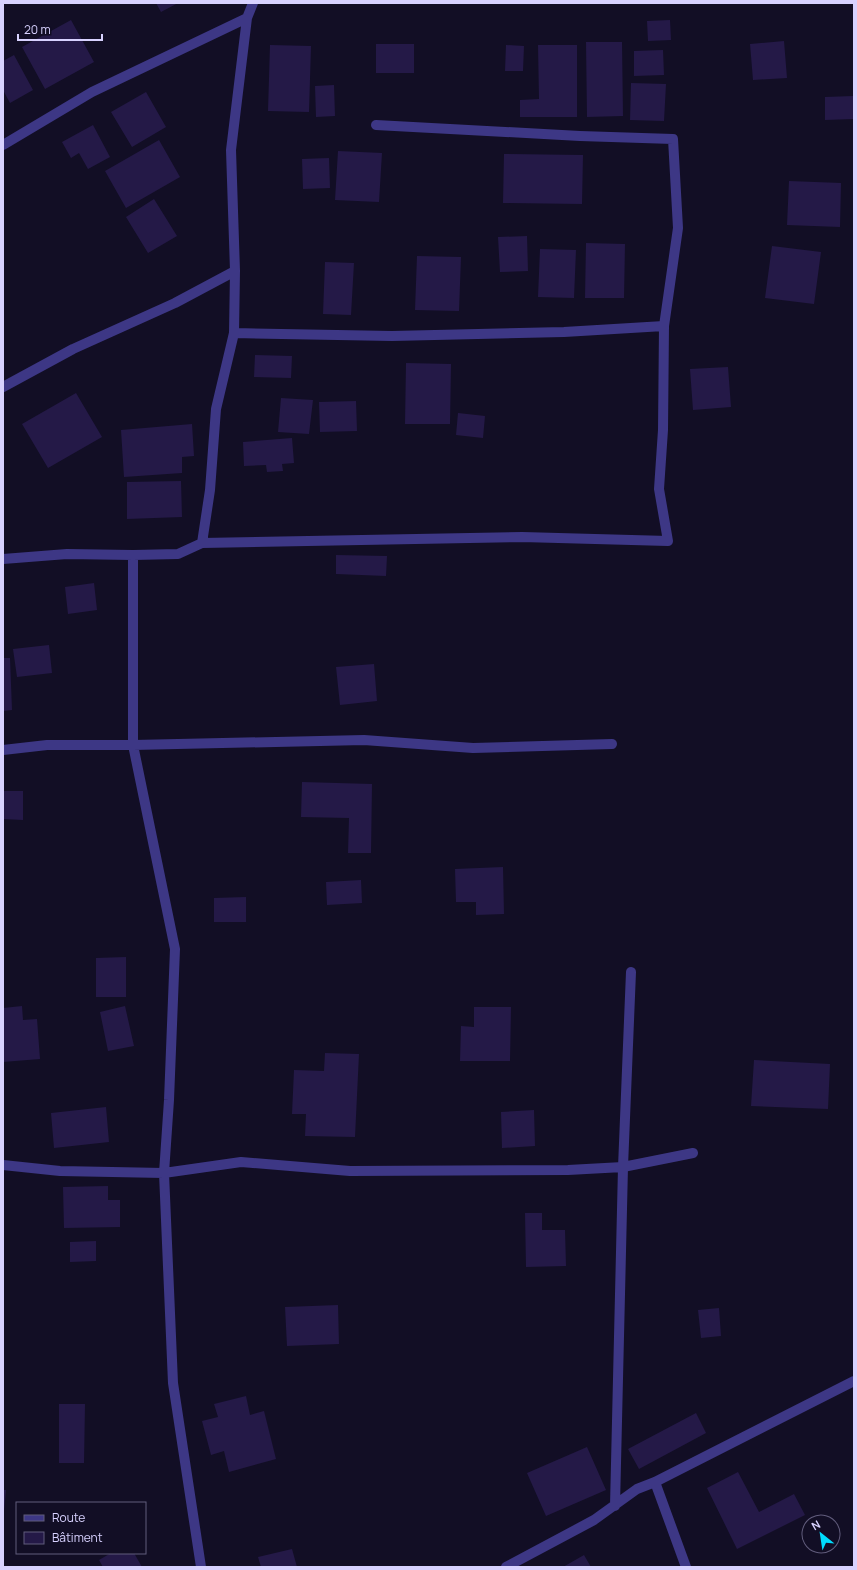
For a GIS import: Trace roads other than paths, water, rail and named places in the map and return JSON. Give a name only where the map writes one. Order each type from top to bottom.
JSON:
[{"type":"street","points":[[202,543],[210,490],[216,409],[234,333],[235,271],[230,150],[247,18],[253,3]]},
{"type":"street","points":[[3,145],[92,92],[247,18]]},
{"type":"street","points":[[3,560],[67,554],[178,554],[202,543],[522,537],[668,541],[659,488],[663,430],[664,326],[678,228],[673,139],[376,124]]},
{"type":"street","points":[[3,387],[73,349],[175,303],[235,271]]},
{"type":"street","points":[[234,333],[392,336],[564,332],[664,326]]},
{"type":"street","points":[[133,555],[133,745],[175,949],[169,1100],[164,1173],[173,1383],[201,1567]]},
{"type":"street","points":[[3,750],[47,745],[133,745],[364,740],[473,748],[612,744]]},
{"type":"street","points":[[615,1506],[623,1167],[631,972]]},
{"type":"street","points":[[3,1165],[60,1171],[164,1173],[241,1162],[350,1171],[568,1170],[623,1167],[693,1153]]},
{"type":"street","points":[[506,1567],[594,1520],[637,1489],[655,1482],[854,1381]]},
{"type":"street","points":[[655,1482],[686,1567]]}]
